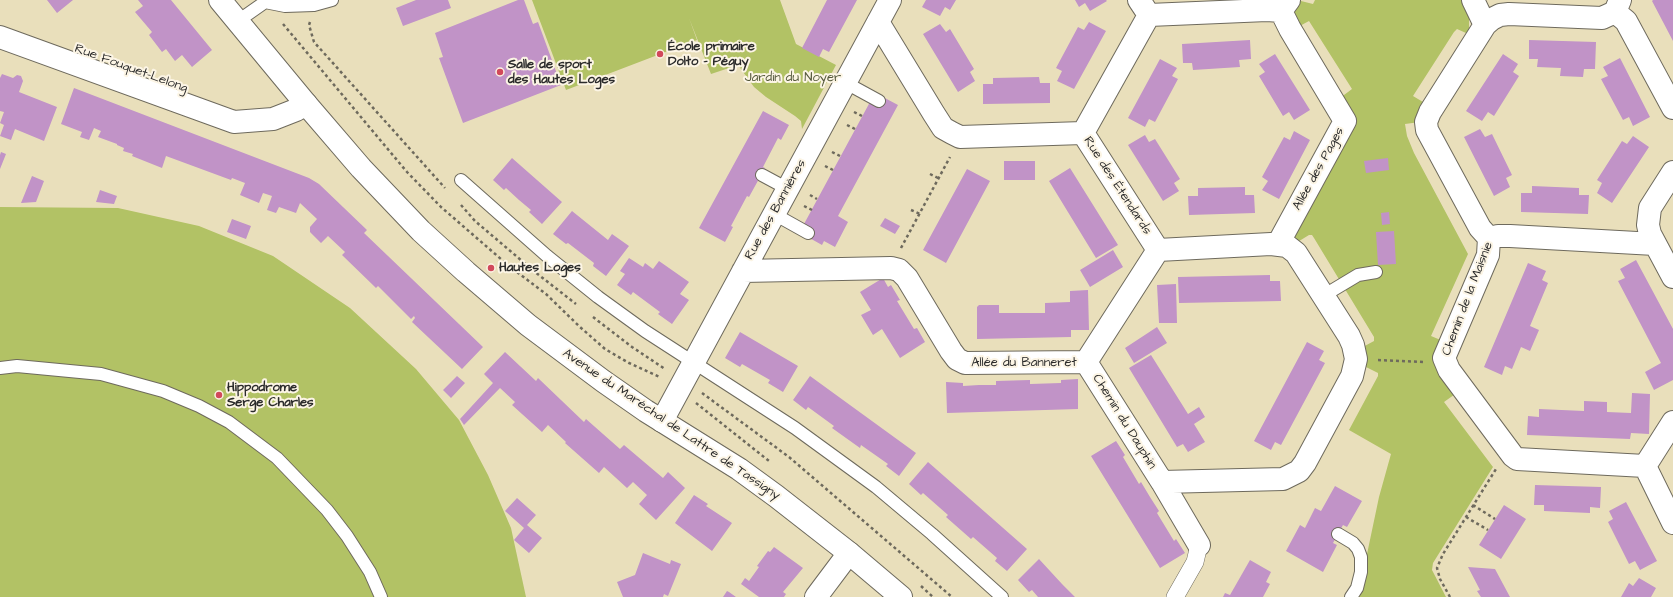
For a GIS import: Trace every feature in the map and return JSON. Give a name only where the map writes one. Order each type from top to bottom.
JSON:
[{"type":"street","name":"Avenue du Maréchal de Lattre de Tassigny","points":[[220,0],[306,104],[390,198],[421,231],[466,272],[528,325],[624,396],[748,475],[849,553],[900,597]]},
{"type":"street","name":"Rue des Bannières","points":[[662,421],[890,0]]},
{"type":"street","points":[[1472,0],[1486,25]]},
{"type":"street","points":[[1083,133],[1144,8],[1267,10],[1285,6]]},
{"type":"street","name":"Allée des Pages","points":[[1278,244],[1345,121],[1290,29],[1285,6]]},
{"type":"street","points":[[1489,238],[1480,228],[1428,130],[1426,122],[1486,25],[1500,15],[1509,14],[1602,18],[1618,6],[1673,108]]},
{"type":"street","name":"Rue Fouquet-Lelong","points":[[0,22],[239,108],[260,121]]},
{"type":"street","points":[[878,22],[943,128],[960,138]]},
{"type":"street","name":"Rue Fouquet-Lelong","points":[[0,37],[234,122],[273,119],[296,110],[306,104]]},
{"type":"street","name":"Rue des Étendards","points":[[960,138],[1083,133],[1158,250],[1086,362]]},
{"type":"street","points":[[1673,172],[1650,208],[1648,216],[1650,234],[1673,277]]},
{"type":"street","name":"Chemin de la Maisnie","points":[[1645,466],[1518,459],[1509,450],[1445,364],[1446,353],[1488,255],[1489,238],[1510,236],[1655,244]]},
{"type":"street","points":[[1158,250],[1278,244],[1287,246],[1296,252],[1349,336],[1353,345],[1356,359]]},
{"type":"street","points":[[743,271],[891,268]]},
{"type":"street","name":"Allée du Banneret","points":[[891,268],[899,270],[907,278],[951,351],[957,359],[965,364],[1086,362]]},
{"type":"street","name":"Chemin du Dauphin","points":[[1162,482],[1283,479],[1299,471],[1305,463],[1352,376],[1356,359]]},
{"type":"street","name":"Chemin du Dauphin","points":[[1086,362],[1162,482],[1199,545]]},
{"type":"street","points":[[1673,422],[1645,466],[1673,523]]},
{"type":"street","points":[[1175,597],[1195,562],[1199,545]]},
{"type":"street","points":[[824,594],[849,553]]},
{"type":"lane","points":[[238,21],[266,1],[284,6],[314,6],[332,0]]},
{"type":"lane","points":[[846,83],[879,101]]},
{"type":"lane","points":[[762,175],[788,189]]},
{"type":"lane","points":[[461,180],[547,256],[598,297],[694,363],[795,428],[852,469],[932,534],[1002,597]]},
{"type":"lane","points":[[774,214],[808,233]]},
{"type":"lane","points":[[1323,296],[1358,275],[1376,272]]},
{"type":"lane","points":[[0,368],[24,367],[101,374],[163,391],[199,406],[229,422],[250,436],[277,458],[327,510],[355,548],[370,572],[381,597]]},
{"type":"lane","points":[[1338,534],[1358,549],[1360,557],[1361,572],[1357,588],[1350,597]]},
{"type":"path","points":[[891,268],[960,138]]},
{"type":"path","points":[[930,174],[938,178]]},
{"type":"path","points":[[911,210],[920,214]]},
{"type":"path","points":[[1356,359],[1445,364]]},
{"type":"path","points":[[697,390],[742,421],[789,457],[952,597]]},
{"type":"path","points":[[1450,597],[1440,579],[1437,568],[1443,554],[1492,474],[1501,463],[1497,460],[1509,450]]},
{"type":"path","points":[[1473,505],[1495,519]]},
{"type":"path","points":[[1466,517],[1488,530]]},
{"type":"green space","name":"École primaire Dolto - Péguy","points":[[532,0],[780,0],[796,44],[836,65],[802,129],[801,121],[754,87],[738,65],[711,74],[689,18],[697,40],[566,90]]},
{"type":"green space","points":[[1297,0],[1313,4],[1315,0],[1466,0],[1469,14],[1469,30],[1466,33],[1457,29],[1454,32],[1413,96],[1428,105],[1420,122],[1405,124],[1407,136],[1414,153],[1468,254],[1431,336],[1443,341],[1458,392],[1444,402],[1493,467],[1433,563],[1432,570],[1446,597],[1358,597],[1379,497],[1391,454],[1349,430],[1378,376],[1378,373],[1364,366],[1361,348],[1374,341],[1374,337],[1312,235],[1309,235],[1296,243],[1293,238],[1322,175],[1340,98],[1352,89],[1309,21],[1296,28],[1292,16]]},
{"type":"green space","name":"Hippodrome Serge Charles","points":[[0,207],[118,208],[199,226],[273,256],[350,308],[416,369],[459,420],[488,475],[511,528],[526,597],[0,597]]},
{"type":"building","points":[[47,0],[73,0],[57,13]]},
{"type":"building","points":[[138,0],[171,0],[212,50],[192,67],[182,55],[175,61],[166,49],[162,52],[149,35],[152,32],[135,12],[143,6]]},
{"type":"building","points":[[416,0],[448,0],[451,8],[403,26],[396,8]]},
{"type":"building","name":"Salle de sport des Hautes Loges","points":[[518,0],[524,0],[533,24],[538,22],[561,85],[463,123],[439,58],[443,57],[435,33]]},
{"type":"building","points":[[827,0],[857,0],[829,52],[823,49],[819,57],[802,48]]},
{"type":"building","points":[[926,0],[956,0],[950,10],[945,7],[940,16],[922,7]]},
{"type":"building","points":[[1075,0],[1107,1],[1090,11],[1085,3],[1079,7]]},
{"type":"building","points":[[1673,0],[1673,41],[1652,1]]},
{"type":"building","points":[[1089,22],[1106,31],[1074,89],[1057,81],[1062,71],[1056,68],[1078,27],[1084,30]]},
{"type":"building","points":[[940,24],[946,32],[950,29],[974,69],[970,72],[975,81],[958,92],[923,34]]},
{"type":"building","points":[[1250,40],[1251,59],[1239,60],[1240,67],[1193,70],[1192,63],[1183,63],[1182,44]]},
{"type":"building","points":[[1529,40],[1596,42],[1595,69],[1584,69],[1583,77],[1560,76],[1561,68],[1537,67],[1538,59],[1529,59]]},
{"type":"building","points":[[1275,54],[1310,110],[1294,120],[1289,112],[1283,116],[1259,76],[1265,72],[1259,64]]},
{"type":"building","points":[[1503,54],[1518,64],[1513,72],[1519,76],[1494,116],[1488,112],[1482,121],[1466,111]]},
{"type":"building","points":[[1620,58],[1650,117],[1633,126],[1629,117],[1623,120],[1601,79],[1608,76],[1603,67]]},
{"type":"building","points":[[1160,59],[1177,68],[1172,76],[1178,79],[1155,122],[1149,119],[1145,127],[1128,118]]},
{"type":"building","points":[[2,74],[13,78],[17,75],[21,76],[23,81],[19,92],[57,107],[44,141],[15,129],[11,140],[0,136],[4,125],[0,123],[4,112],[0,111],[0,78]]},
{"type":"building","points":[[1039,77],[1040,83],[1050,83],[1050,103],[983,104],[983,84],[993,84],[993,78]]},
{"type":"building","points":[[74,88],[309,178],[319,184],[367,230],[364,233],[483,347],[462,369],[412,322],[415,318],[414,316],[411,319],[378,286],[376,288],[342,255],[345,252],[328,236],[321,243],[310,232],[310,227],[317,219],[300,203],[296,213],[279,207],[276,213],[267,210],[272,196],[263,193],[259,203],[240,195],[245,183],[232,178],[231,180],[166,156],[162,168],[132,156],[133,154],[123,151],[124,148],[117,144],[98,137],[101,131],[94,128],[89,140],[80,137],[82,132],[61,124]]},
{"type":"building","points":[[881,96],[898,105],[838,216],[848,222],[835,247],[824,241],[822,245],[806,236],[804,224],[870,102]]},
{"type":"building","points":[[763,111],[789,125],[781,140],[778,138],[763,167],[765,168],[749,197],[747,196],[731,226],[733,227],[725,242],[699,228]]},
{"type":"building","points":[[1480,129],[1485,137],[1492,134],[1512,175],[1506,178],[1510,187],[1494,196],[1464,137]]},
{"type":"building","points":[[1294,131],[1310,140],[1279,199],[1262,190],[1268,181],[1262,177],[1284,137],[1290,140]]},
{"type":"building","points":[[1145,135],[1149,142],[1155,139],[1180,179],[1174,183],[1179,191],[1163,201],[1128,145]]},
{"type":"building","points":[[1633,136],[1649,147],[1612,203],[1597,193],[1602,183],[1597,180],[1622,141],[1627,144]]},
{"type":"building","points":[[1,152],[6,154],[0,169],[0,155]]},
{"type":"building","points":[[512,158],[562,202],[542,224],[529,212],[531,210],[506,188],[504,190],[493,180]]},
{"type":"building","points":[[1388,158],[1389,170],[1366,173],[1364,161]]},
{"type":"building","points":[[1004,161],[1035,161],[1035,180],[1004,180]]},
{"type":"building","points":[[1070,168],[1118,245],[1096,258],[1049,181]]},
{"type":"building","points":[[967,169],[990,181],[946,263],[923,250]]},
{"type":"building","points":[[32,176],[44,181],[36,202],[21,203]]},
{"type":"building","points":[[1532,186],[1579,188],[1579,195],[1589,195],[1588,214],[1521,212],[1521,193],[1532,193]]},
{"type":"building","points":[[1245,187],[1245,195],[1254,195],[1255,213],[1189,215],[1188,196],[1198,196],[1198,188]]},
{"type":"building","points":[[100,190],[117,196],[114,204],[96,202]]},
{"type":"building","points":[[572,211],[608,240],[612,234],[629,246],[606,276],[593,266],[594,263],[568,243],[566,244],[553,234]]},
{"type":"building","points":[[1389,212],[1390,224],[1382,225],[1381,213]]},
{"type":"building","points":[[885,218],[900,226],[895,234],[880,226]]},
{"type":"building","points":[[232,219],[251,226],[246,239],[227,232]]},
{"type":"building","points":[[1394,231],[1396,264],[1378,265],[1376,232]]},
{"type":"building","points":[[1113,250],[1123,267],[1090,287],[1080,270]]},
{"type":"building","points":[[629,258],[643,267],[645,263],[653,269],[659,261],[689,282],[680,294],[689,300],[672,324],[658,314],[660,312],[633,292],[631,295],[617,285],[625,274],[620,271]]},
{"type":"building","points":[[1636,260],[1673,329],[1673,380],[1654,390],[1645,372],[1661,363],[1618,281],[1625,278],[1620,269]]},
{"type":"building","points":[[1528,263],[1546,271],[1542,280],[1548,283],[1530,326],[1539,330],[1530,351],[1521,347],[1512,369],[1505,366],[1502,375],[1484,367]]},
{"type":"building","points":[[1270,275],[1270,281],[1280,281],[1281,301],[1179,303],[1178,277]]},
{"type":"building","points":[[883,278],[888,287],[891,285],[900,300],[897,301],[914,329],[917,328],[925,342],[900,358],[882,329],[873,335],[861,315],[871,310],[860,292]]},
{"type":"building","points":[[1176,284],[1177,323],[1159,323],[1157,285]]},
{"type":"building","points":[[1088,290],[1089,330],[1071,330],[1071,337],[977,339],[977,307],[979,305],[999,305],[999,313],[1045,313],[1045,303],[1070,302],[1070,291]]},
{"type":"building","points":[[1157,327],[1167,343],[1134,363],[1125,348]]},
{"type":"building","points":[[740,332],[798,366],[783,392],[768,383],[770,380],[742,364],[740,367],[725,358]]},
{"type":"building","points":[[1307,342],[1324,351],[1319,360],[1325,363],[1281,445],[1275,442],[1271,450],[1254,441]]},
{"type":"building","points":[[505,352],[536,381],[538,378],[584,422],[586,419],[620,449],[624,445],[663,478],[668,472],[685,488],[656,520],[639,504],[647,495],[633,482],[627,488],[604,467],[599,473],[565,443],[566,442],[548,425],[542,432],[512,405],[515,402],[500,388],[464,425],[460,419],[493,383],[484,374]]},
{"type":"building","points":[[1151,355],[1188,414],[1199,407],[1205,417],[1194,424],[1205,442],[1188,452],[1183,444],[1177,447],[1129,368]]},
{"type":"building","points":[[457,376],[465,383],[451,398],[443,390]]},
{"type":"building","points":[[810,376],[916,453],[899,476],[886,466],[888,464],[861,445],[860,448],[832,428],[834,426],[808,407],[806,410],[793,400]]},
{"type":"building","points":[[1078,379],[1078,409],[947,413],[946,382],[963,383],[963,386],[996,385],[996,381],[1030,380],[1030,384],[1061,383],[1061,380]]},
{"type":"building","points":[[1632,393],[1650,394],[1649,434],[1631,433],[1630,439],[1527,435],[1528,416],[1539,417],[1539,409],[1584,411],[1584,401],[1607,402],[1607,412],[1631,413]]},
{"type":"building","points":[[1116,441],[1125,455],[1123,457],[1139,484],[1141,482],[1159,511],[1157,513],[1174,541],[1176,539],[1185,553],[1160,568],[1091,456]]},
{"type":"building","points":[[928,462],[1027,549],[1007,571],[995,561],[997,558],[973,537],[971,539],[946,517],[948,515],[923,493],[921,495],[909,484]]},
{"type":"building","points":[[1535,485],[1601,487],[1600,508],[1590,507],[1590,513],[1544,511],[1544,505],[1534,505]]},
{"type":"building","points":[[1335,486],[1362,501],[1347,527],[1343,525],[1333,543],[1337,545],[1323,572],[1286,551],[1300,525],[1305,528],[1315,508],[1321,511]]},
{"type":"building","points":[[694,495],[708,504],[706,506],[732,523],[712,551],[675,523]]},
{"type":"building","points":[[517,498],[536,515],[527,525],[542,538],[529,553],[514,540],[524,528],[505,511]]},
{"type":"building","points":[[1626,502],[1657,561],[1640,570],[1635,561],[1629,564],[1608,522],[1613,519],[1609,511]]},
{"type":"building","points":[[1504,505],[1526,519],[1501,559],[1479,545]]},
{"type":"building","points":[[774,547],[803,568],[783,592],[786,594],[784,597],[759,597],[741,584],[745,578],[749,581],[759,567],[757,566],[768,551],[770,552]]},
{"type":"building","points":[[643,553],[670,564],[671,560],[681,564],[668,596],[664,594],[663,597],[623,597],[617,582],[635,575]]},
{"type":"building","points":[[1039,559],[1075,597],[1038,597],[1032,590],[1029,592],[1018,580]]},
{"type":"building","points":[[1250,560],[1271,572],[1266,582],[1270,584],[1263,597],[1223,597],[1225,593],[1230,595]]},
{"type":"building","points":[[1468,567],[1495,569],[1510,597],[1481,597],[1477,591],[1480,590]]},
{"type":"building","points":[[1639,578],[1656,588],[1651,597],[1621,597],[1629,583],[1633,586]]},
{"type":"building","points":[[727,591],[729,592],[736,597],[723,597]]},
{"type":"place","name":"École primaire Dolto - Péguy","points":[[660,54]]},
{"type":"place","name":"Salle de sport des Hautes Loges","points":[[500,72]]},
{"type":"place","name":"Hautes Loges","points":[[491,268]]},
{"type":"place","name":"Hippodrome Serge Charles","points":[[219,395]]},
{"type":"park label","name":"Jardin du Noyer","points":[[793,78]]}]
